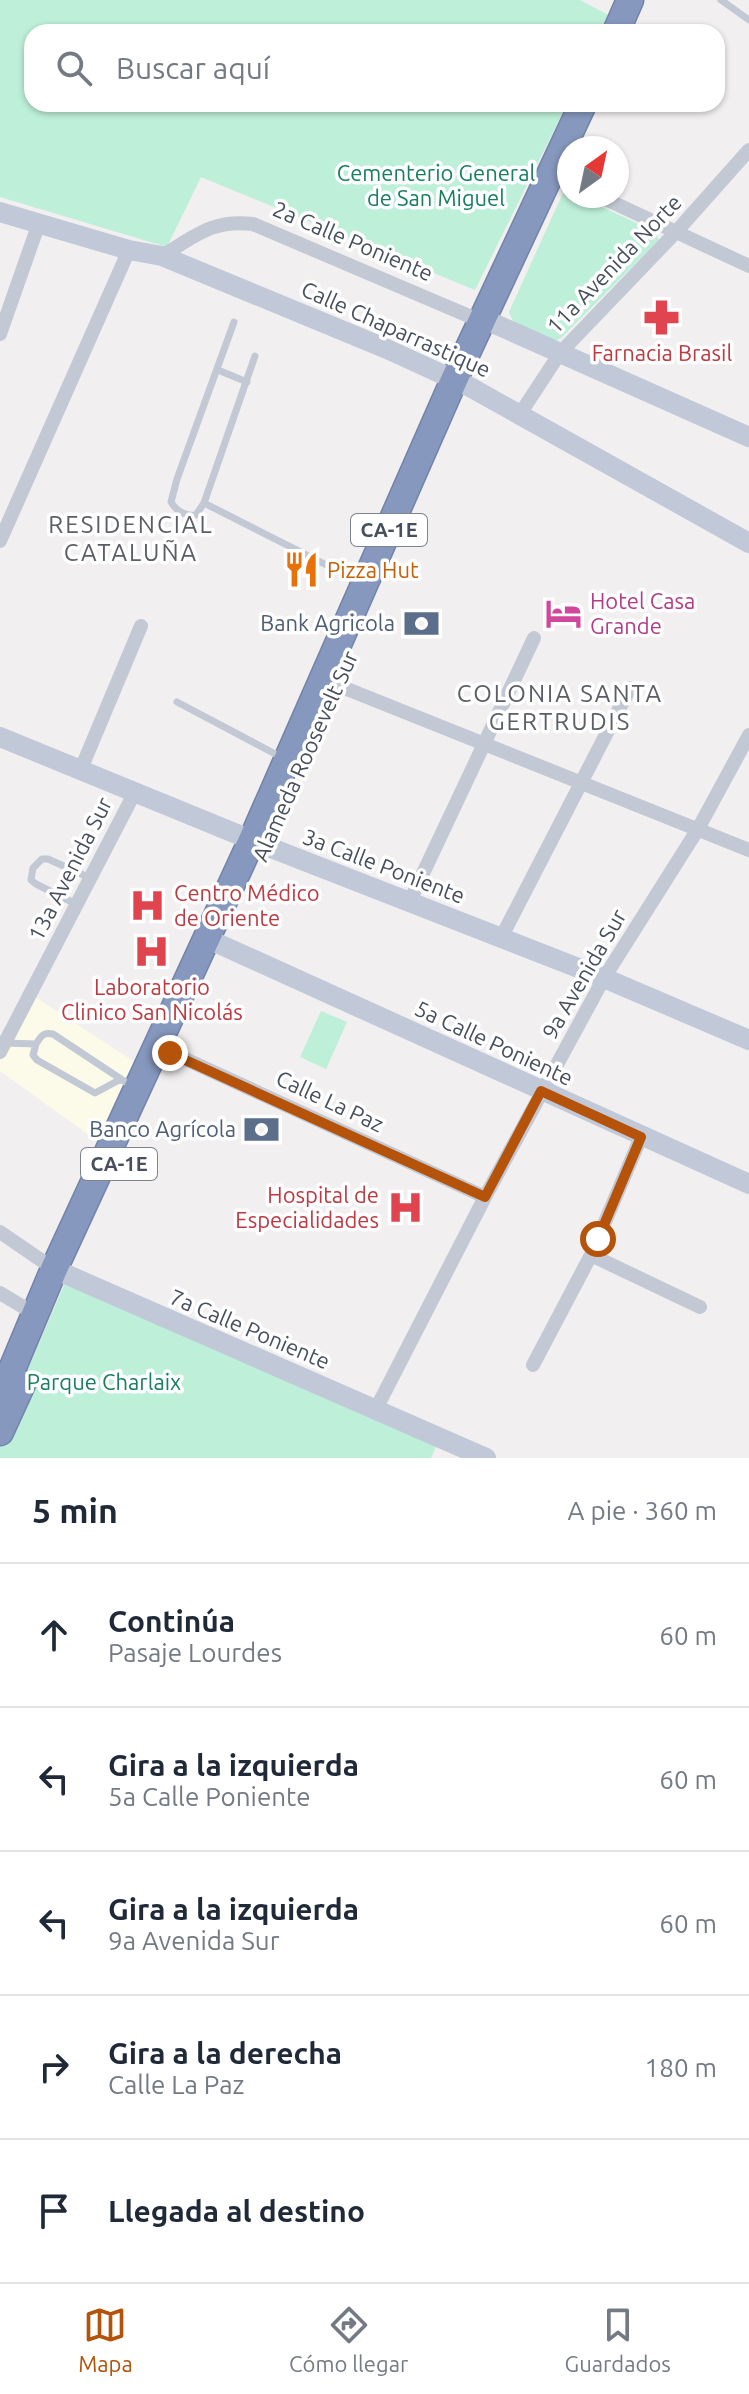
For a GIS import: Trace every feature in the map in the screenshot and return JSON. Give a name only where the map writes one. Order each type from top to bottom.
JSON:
[{"type":"highway","points":[[620,24],[630,0]]},
{"type":"highway","points":[[632,24],[642,0]]},
{"type":"highway","name":"CA-1E","points":[[572,136],[580,112]]},
{"type":"highway","points":[[580,136],[591,112]]},
{"type":"highway","name":"CA-1E","points":[[462,383],[557,179]]},
{"type":"highway","name":"Alameda Roosevelt Sur","points":[[0,1432],[129,1085],[164,1050],[219,944],[259,843],[286,762],[329,682],[364,587],[462,383]]},
{"type":"highway","name":"Alameda Roosevelt Sur","points":[[0,1398],[6,1368],[61,1272],[164,1050],[462,383]]},
{"type":"street","name":"11a Avenida Norte","points":[[520,414],[560,353],[676,232],[749,150]]},
{"type":"street","points":[[625,208],[749,266]]},
{"type":"street","name":"Calle Chaparrastique","points":[[0,212],[129,250],[162,256],[373,343],[462,383],[749,543]]},
{"type":"street","name":"2a Calle Poniente","points":[[162,256],[211,226],[231,221],[253,224],[488,322],[749,437]]},
{"type":"street","points":[[0,334],[39,223]]},
{"type":"street","points":[[0,541],[129,250]]},
{"type":"street","points":[[81,769],[141,626]]},
{"type":"street","points":[[410,901],[534,638]]},
{"type":"street","points":[[329,682],[749,850]]},
{"type":"street","points":[[501,938],[630,688]]},
{"type":"street","name":"9a Avenida Sur","points":[[376,1409],[541,1091],[604,978],[698,829],[749,735]]},
{"type":"street","name":"3a Calle Poniente","points":[[0,737],[259,843],[604,978],[749,1040]]},
{"type":"street","name":"13a Avenida Sur","points":[[2,1048],[135,792]]},
{"type":"street","name":"5a Calle Poniente","points":[[219,944],[749,1184]]},
{"type":"street","name":"Calle La Paz","points":[[164,1050],[485,1197]]},
{"type":"street","points":[[533,1365],[591,1255],[641,1137]]},
{"type":"street","name":"7a Calle Poniente","points":[[0,1232],[61,1272],[486,1458]]},
{"type":"street","points":[[591,1255],[700,1307]]},
{"type":"street","points":[[0,1293],[35,1314]]},
{"type":"lane","points":[[721,0],[749,20]]},
{"type":"lane","points":[[234,322],[181,466],[171,502],[187,516],[196,515],[204,503],[255,356]]},
{"type":"lane","points":[[218,370],[247,382]]},
{"type":"lane","points":[[204,503],[364,587]]},
{"type":"lane","points":[[177,702],[286,762]]},
{"type":"lane","points":[[76,904],[31,880],[33,868],[42,859],[48,859],[90,878]]},
{"type":"lane","points":[[53,1034],[129,1085],[95,1093],[37,1060],[33,1055],[36,1044],[41,1036],[53,1034]]},
{"type":"lane","points":[[2,1048],[36,1044]]},
{"type":"shaded area","points":[[34,996],[138,1064],[97,1141],[0,1071],[0,1060]]},
{"type":"green space","name":"Cementerio General de San Miguel","points":[[0,0],[580,0],[610,16],[606,24],[24,24],[24,112],[563,112],[475,290],[201,177],[167,247],[0,197]]},
{"type":"green space","points":[[557,206],[604,208],[655,232],[659,240],[561,338],[553,342],[514,323],[509,312]]},
{"type":"green space","points":[[321,1011],[347,1022],[326,1069],[300,1057]]},
{"type":"green space","name":"Parque Charlaix","points":[[65,1283],[437,1444],[431,1458],[0,1458],[0,1433]]},
{"type":"place","name":"Farnacia Brasil","points":[[662,317]]},
{"type":"place","name":"Pizza Hut","points":[[301,570]]},
{"type":"place","name":"Hotel Casa Grande","points":[[564,614]]},
{"type":"place","name":"Bank Agricola","points":[[421,623]]},
{"type":"place","name":"Centro Médico de Oriente","points":[[148,906]]},
{"type":"place","name":"Laboratorio Clinico San Nicolás","points":[[152,951]]},
{"type":"place","name":"Banco Agrícola","points":[[262,1129]]},
{"type":"place","name":"Hospital de Especialidades","points":[[405,1208]]},
{"type":"district","name":"RESIDENCIAL CATALUÑA","points":[[131,539]]},
{"type":"district","name":"COLONIA SANTA GERTRUDIS","points":[[560,708]]},
{"type":"route","points":[[170,1053],[485,1197],[541,1091],[641,1137],[598,1239]]}]
